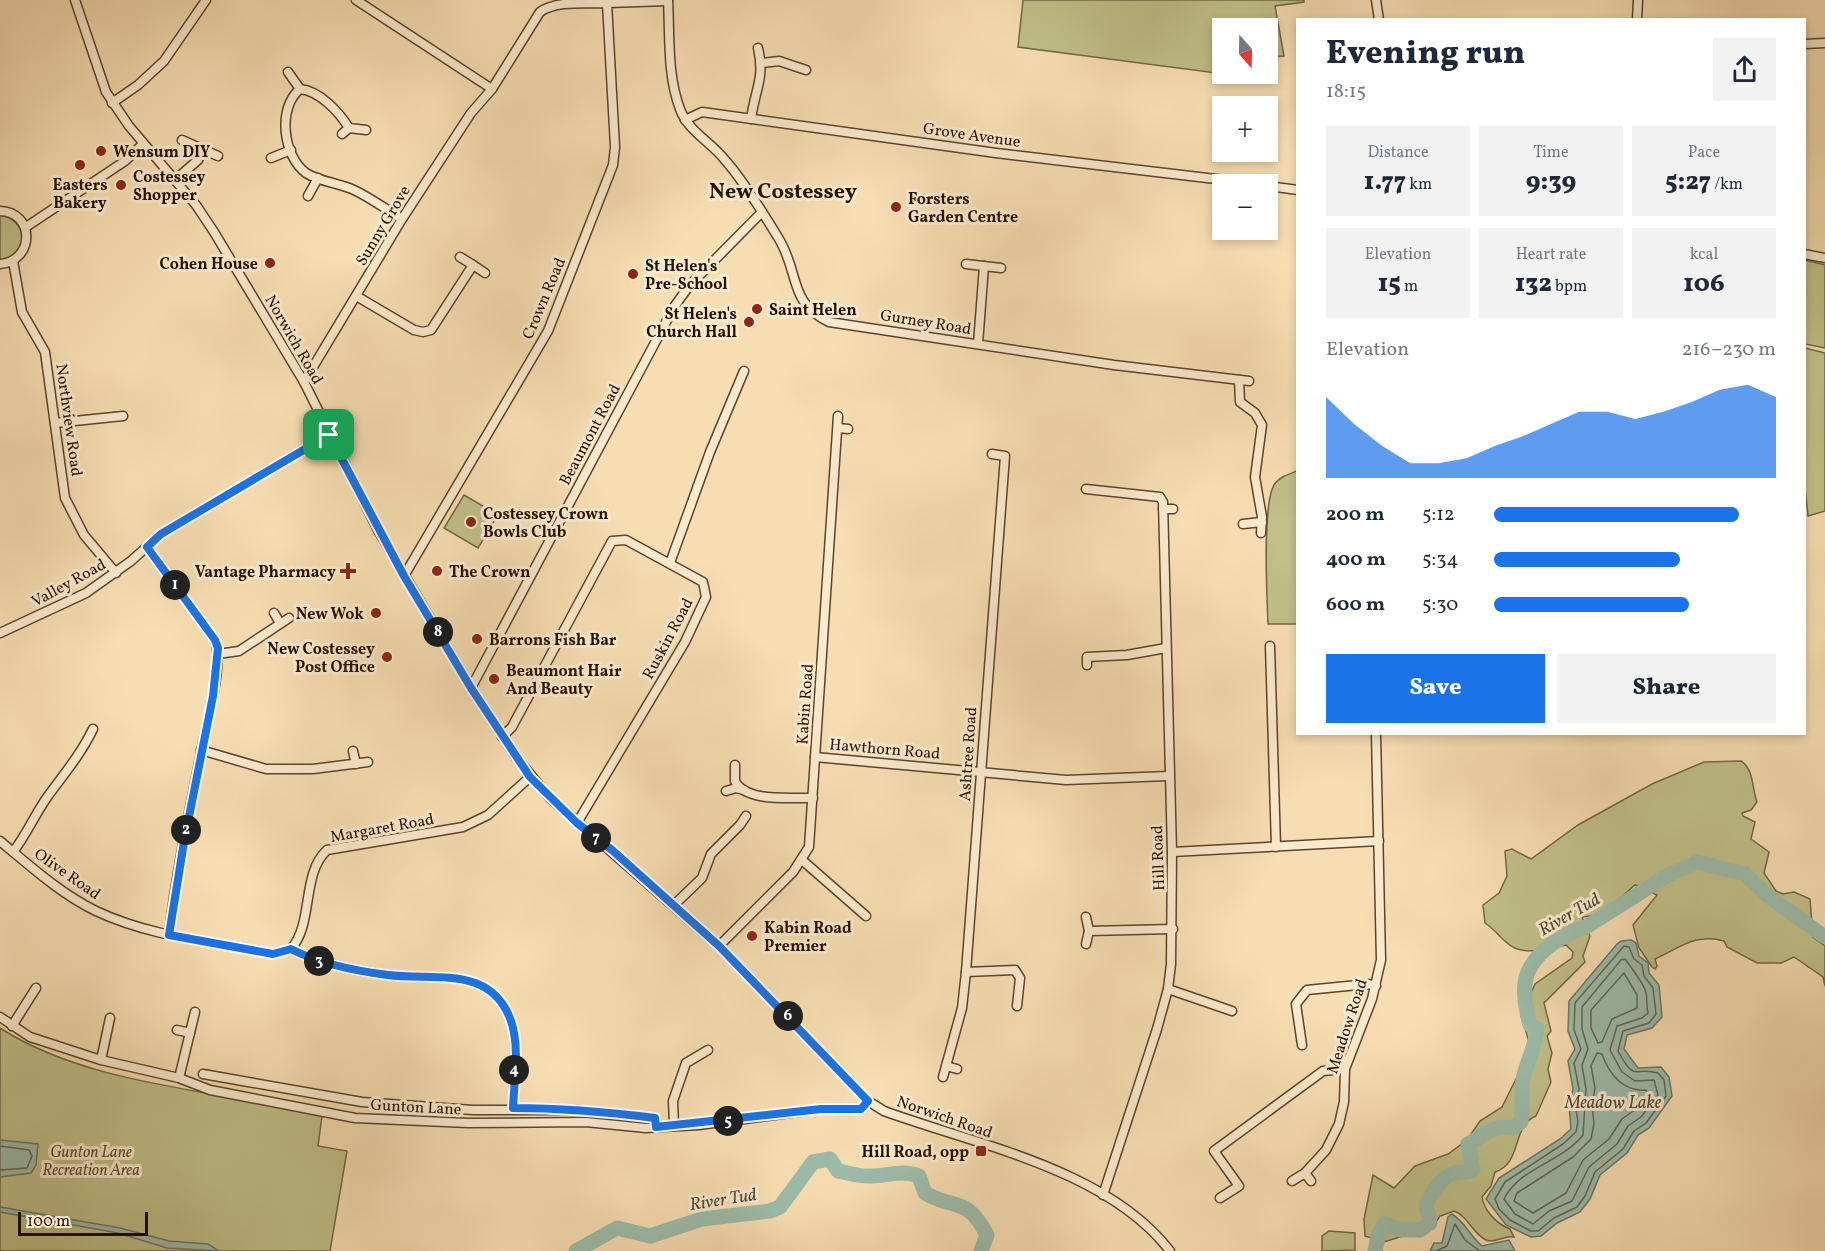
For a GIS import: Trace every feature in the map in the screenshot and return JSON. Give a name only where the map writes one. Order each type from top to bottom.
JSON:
[{"type":"street","name":"Norwich Road","points":[[75,0],[100,79],[112,103],[214,232],[304,382],[329,435],[404,576],[471,688],[530,777],[577,823],[719,946],[868,1101],[884,1111],[1061,1173],[1133,1214],[1170,1251]]},
{"type":"street","points":[[112,103],[138,85],[164,61],[207,0]]},
{"type":"street","points":[[356,0],[492,88]]},
{"type":"street","points":[[1376,0],[1379,18]]},
{"type":"street","points":[[1638,0],[1638,18]]},
{"type":"street","points":[[607,3],[668,1]]},
{"type":"street","name":"Gurney Road","points":[[668,1],[672,77],[685,120],[727,161],[780,240],[791,264],[800,298],[814,315],[829,322],[1244,381],[1240,402],[1255,413],[1263,424],[1255,477],[1262,522]]},
{"type":"street","name":"Sunny Grove","points":[[304,382],[358,297],[402,219],[471,112],[492,88],[540,12],[548,7],[607,3]]},
{"type":"street","name":"Crown Road","points":[[404,576],[548,330],[613,165],[615,147],[607,3]]},
{"type":"street","points":[[1806,44],[1825,43]]},
{"type":"street","points":[[751,119],[754,93],[761,81],[762,63],[758,48]]},
{"type":"street","points":[[762,63],[779,61],[806,70]]},
{"type":"street","points":[[288,72],[300,89],[308,90],[334,108],[349,128],[366,130]]},
{"type":"street","points":[[300,89],[290,102],[286,116],[291,150],[303,171],[356,191],[402,219]]},
{"type":"street","name":"Grove Avenue","points":[[685,120],[702,112],[996,153],[1212,179]]},
{"type":"street","points":[[342,134],[349,128]]},
{"type":"street","points":[[182,140],[218,156]]},
{"type":"street","points":[[26,227],[125,161],[143,144]]},
{"type":"street","points":[[175,180],[198,160],[203,150]]},
{"type":"street","points":[[271,158],[291,150]]},
{"type":"street","points":[[308,196],[318,178]]},
{"type":"street","points":[[1278,187],[1296,190]]},
{"type":"street","points":[[0,211],[12,213],[26,227],[28,237],[25,248],[13,261],[0,264]]},
{"type":"street","name":"Beaumont Road","points":[[471,688],[674,307],[689,286],[761,213]]},
{"type":"street","points":[[1806,254],[1825,258]]},
{"type":"street","points":[[460,257],[485,273]]},
{"type":"street","name":"Northview Road","points":[[13,261],[22,312],[45,352],[65,498],[84,535],[116,573]]},
{"type":"street","points":[[966,264],[1001,268]]},
{"type":"street","points":[[358,297],[423,333],[430,330],[473,265]]},
{"type":"street","points":[[978,344],[984,266]]},
{"type":"street","points":[[670,562],[710,452],[744,371]]},
{"type":"street","points":[[55,423],[123,416]]},
{"type":"street","name":"Kabin Road","points":[[719,946],[802,860],[809,847],[838,416]]},
{"type":"street","points":[[838,428],[848,429]]},
{"type":"street","name":"Valley Road","points":[[0,633],[64,605],[116,573],[161,534],[329,435]]},
{"type":"street","name":"Ashtree Road","points":[[943,1077],[962,1008],[966,972],[1005,456],[992,454]]},
{"type":"street","name":"Hill Road","points":[[1091,486],[1160,497],[1163,509],[1168,776],[1172,852],[1173,929],[1168,989],[1103,1195]]},
{"type":"street","points":[[1163,509],[1173,509]]},
{"type":"street","points":[[1243,524],[1262,522],[1261,534]]},
{"type":"street","name":"Ruskin Road","points":[[502,737],[512,727],[612,541],[626,540],[703,582],[706,597],[685,642],[577,823]]},
{"type":"street","points":[[147,547],[215,640],[218,654],[213,696],[201,750],[169,935]]},
{"type":"street","points":[[274,613],[280,623]]},
{"type":"street","points":[[218,654],[239,651],[289,618]]},
{"type":"street","points":[[1270,646],[1276,847]]},
{"type":"street","points":[[1087,665],[1087,657],[1127,655],[1166,648]]},
{"type":"street","points":[[13,852],[30,828],[46,798],[85,746],[93,729]]},
{"type":"street","name":"Meadow Road","points":[[1292,1181],[1305,1173],[1326,1149],[1339,1125],[1344,1102],[1345,1069],[1376,986],[1381,960],[1376,735]]},
{"type":"street","points":[[201,750],[266,769],[291,770],[368,762]]},
{"type":"street","points":[[353,751],[356,764]]},
{"type":"street","name":"Hawthorn Road","points":[[815,757],[980,770],[1066,780],[1168,776]]},
{"type":"street","points":[[735,765],[735,781],[744,790]]},
{"type":"street","name":"Margaret Road","points":[[291,949],[300,934],[318,862],[327,850],[463,827],[488,815],[530,777]]},
{"type":"street","points":[[726,791],[736,788],[765,796],[813,798]]},
{"type":"street","points":[[674,905],[702,878],[711,854],[746,816]]},
{"type":"street","name":"Olive Road","points":[[0,842],[70,896],[95,911],[132,926],[273,954],[291,949]]},
{"type":"street","points":[[1172,852],[1379,842]]},
{"type":"street","points":[[802,860],[866,916]]},
{"type":"street","points":[[1086,917],[1089,931],[1086,944]]},
{"type":"street","points":[[1089,931],[1173,929]]},
{"type":"street","points":[[291,949],[312,960],[387,975],[457,977],[479,984],[493,994],[512,1023],[513,1108]]},
{"type":"street","points":[[966,972],[1015,970],[1020,978],[1017,1006]]},
{"type":"street","points":[[1319,976],[1320,987]]},
{"type":"street","points":[[1302,1045],[1296,1004],[1307,990],[1368,984],[1376,986]]},
{"type":"street","points":[[12,1026],[36,988]]},
{"type":"street","points":[[1168,989],[1232,1011]]},
{"type":"street","points":[[179,1078],[195,1012]]},
{"type":"street","name":"Gunton Lane","points":[[0,1017],[30,1037],[101,1060],[179,1078],[217,1092],[290,1103],[355,1118],[468,1123],[586,1122],[656,1127],[821,1109],[861,1109],[868,1101]]},
{"type":"street","points":[[101,1060],[110,1018]]},
{"type":"street","points":[[177,1030],[190,1033]]},
{"type":"street","points":[[674,1126],[673,1101],[686,1062],[708,1050]]},
{"type":"street","points":[[946,1066],[957,1069]]},
{"type":"street","points":[[1204,1158],[1323,1071],[1345,1069]]},
{"type":"street","name":"Gunton Lane","points":[[203,1074],[362,1102],[473,1110],[513,1108],[641,1115],[655,1118],[656,1127]]},
{"type":"street","points":[[1214,1151],[1245,1195]]},
{"type":"street","points":[[1305,1173],[1311,1181]]},
{"type":"street","points":[[1220,1198],[1239,1186]]},
{"type":"green space","points":[[1023,0],[1304,0],[1304,2],[1275,6],[1277,18],[1212,18],[1212,73],[1018,47]]},
{"type":"green space","points":[[1278,23],[1284,56],[1278,56]]},
{"type":"green space","points":[[0,215],[13,220],[18,225],[22,231],[23,244],[13,257],[0,260]]},
{"type":"green space","points":[[1806,260],[1825,265],[1825,348],[1806,344]]},
{"type":"green space","points":[[1806,348],[1825,353],[1825,511],[1808,516]]},
{"type":"green space","points":[[1296,471],[1296,624],[1268,624],[1266,552],[1268,511],[1274,485],[1284,476]]},
{"type":"green space","name":"Costessey Crown Bowls Club","points":[[464,495],[498,515],[478,548],[444,528]]},
{"type":"green space","points":[[1741,761],[1750,774],[1757,802],[1751,810],[1742,813],[1743,816],[1755,822],[1751,839],[1769,852],[1764,873],[1776,891],[1783,894],[1794,892],[1810,899],[1813,937],[1825,946],[1825,986],[1823,977],[1794,957],[1781,963],[1757,963],[1727,947],[1724,941],[1714,939],[1689,942],[1655,959],[1657,966],[1655,969],[1639,948],[1633,925],[1657,895],[1635,885],[1601,915],[1582,917],[1590,936],[1583,956],[1585,962],[1544,1003],[1551,1031],[1547,1036],[1552,1053],[1548,1069],[1551,1082],[1536,1116],[1523,1128],[1510,1161],[1495,1172],[1491,1186],[1482,1197],[1488,1212],[1510,1229],[1514,1237],[1486,1240],[1459,1213],[1454,1211],[1440,1216],[1430,1231],[1419,1231],[1384,1242],[1365,1236],[1364,1219],[1373,1175],[1394,1188],[1415,1166],[1448,1154],[1467,1140],[1480,1121],[1502,1107],[1516,1079],[1530,1068],[1534,1059],[1521,1015],[1535,984],[1572,958],[1573,952],[1566,945],[1534,951],[1519,950],[1512,947],[1485,923],[1483,905],[1499,893],[1507,876],[1505,851],[1512,849],[1531,859],[1578,825],[1652,784],[1704,762]]},
{"type":"green space","name":"Gunton Lane Recreation Area","points":[[0,1028],[36,1048],[74,1063],[115,1075],[322,1116],[318,1146],[347,1151],[330,1251],[0,1251]]},
{"type":"green space","points":[[1329,1231],[1355,1233],[1355,1250],[1322,1251],[1322,1236]]},
{"type":"water","name":"Meadow Lake","points":[[1631,940],[1636,943],[1639,956],[1648,963],[1649,973],[1659,985],[1662,1017],[1652,1028],[1627,1035],[1624,1049],[1638,1068],[1661,1067],[1669,1077],[1672,1096],[1649,1128],[1638,1135],[1627,1153],[1600,1175],[1590,1199],[1580,1212],[1557,1223],[1541,1236],[1531,1237],[1506,1225],[1486,1199],[1499,1178],[1560,1139],[1571,1129],[1569,1105],[1573,1089],[1568,1061],[1575,1049],[1568,1031],[1569,1001],[1617,944]]},
{"type":"water","points":[[0,1140],[38,1144],[36,1165],[31,1173],[0,1177]]},
{"type":"water","points":[[0,1207],[120,1228],[169,1241],[208,1244],[219,1251],[167,1248],[118,1233],[0,1212]]},
{"type":"water","points":[[1452,1214],[1482,1246],[1509,1240],[1515,1251],[1430,1251],[1434,1243],[1442,1243],[1448,1217]]},
{"type":"waterway","name":"River Tud","points":[[1375,1251],[1379,1233],[1385,1224],[1400,1230],[1420,1230],[1430,1223],[1426,1205],[1438,1186],[1450,1175],[1473,1170],[1468,1144],[1489,1131],[1505,1127],[1512,1128],[1521,1122],[1523,1080],[1537,1029],[1530,1025],[1525,1000],[1526,980],[1534,962],[1556,941],[1586,927],[1665,877],[1697,862],[1745,874],[1768,896],[1825,937]]},
{"type":"waterway","name":"River Tud","points":[[576,1251],[617,1228],[650,1236],[702,1219],[770,1211],[780,1207],[813,1162],[830,1159],[838,1171],[854,1175],[877,1176],[907,1173],[919,1176],[925,1193],[966,1209],[980,1222],[987,1235],[981,1251]]},
{"type":"place","name":"Wensum DIY","points":[[101,151]]},
{"type":"place","name":"Easters Bakery","points":[[80,165]]},
{"type":"place","name":"Costessey Shopper","points":[[121,185]]},
{"type":"place","name":"Forsters Garden Centre","points":[[896,207]]},
{"type":"place","name":"Cohen House","points":[[270,263]]},
{"type":"place","name":"St Helen's Pre-School","points":[[633,274]]},
{"type":"place","name":"Saint Helen","points":[[757,309]]},
{"type":"place","name":"St Helen's Church Hall","points":[[749,322]]},
{"type":"place","name":"Costessey Crown Bowls Club","points":[[471,522]]},
{"type":"place","name":"Vantage Pharmacy","points":[[348,571]]},
{"type":"place","name":"The Crown","points":[[437,571]]},
{"type":"place","name":"New Wok","points":[[376,613]]},
{"type":"place","name":"Barrons Fish Bar","points":[[477,639]]},
{"type":"place","name":"New Costessey Post Office","points":[[387,657]]},
{"type":"place","name":"Beaumont Hair And Beauty","points":[[494,679]]},
{"type":"place","name":"Kabin Road Premier","points":[[752,936]]},
{"type":"place","name":"Hill Road, opp","points":[[981,1151]]},
{"type":"district","name":"New Costessey","points":[[783,190]]},
{"type":"route","points":[[329,435],[378,531],[404,576],[471,688],[530,777],[577,823],[612,850],[719,946],[762,989],[868,1101],[861,1109],[821,1109],[699,1125],[656,1127],[655,1118],[641,1115],[513,1108],[512,1023],[493,994],[479,984],[457,977],[387,975],[312,960],[291,949],[285,953],[273,954],[169,935],[184,842],[213,696],[218,648],[215,640],[147,547],[161,534],[329,435]]}]
